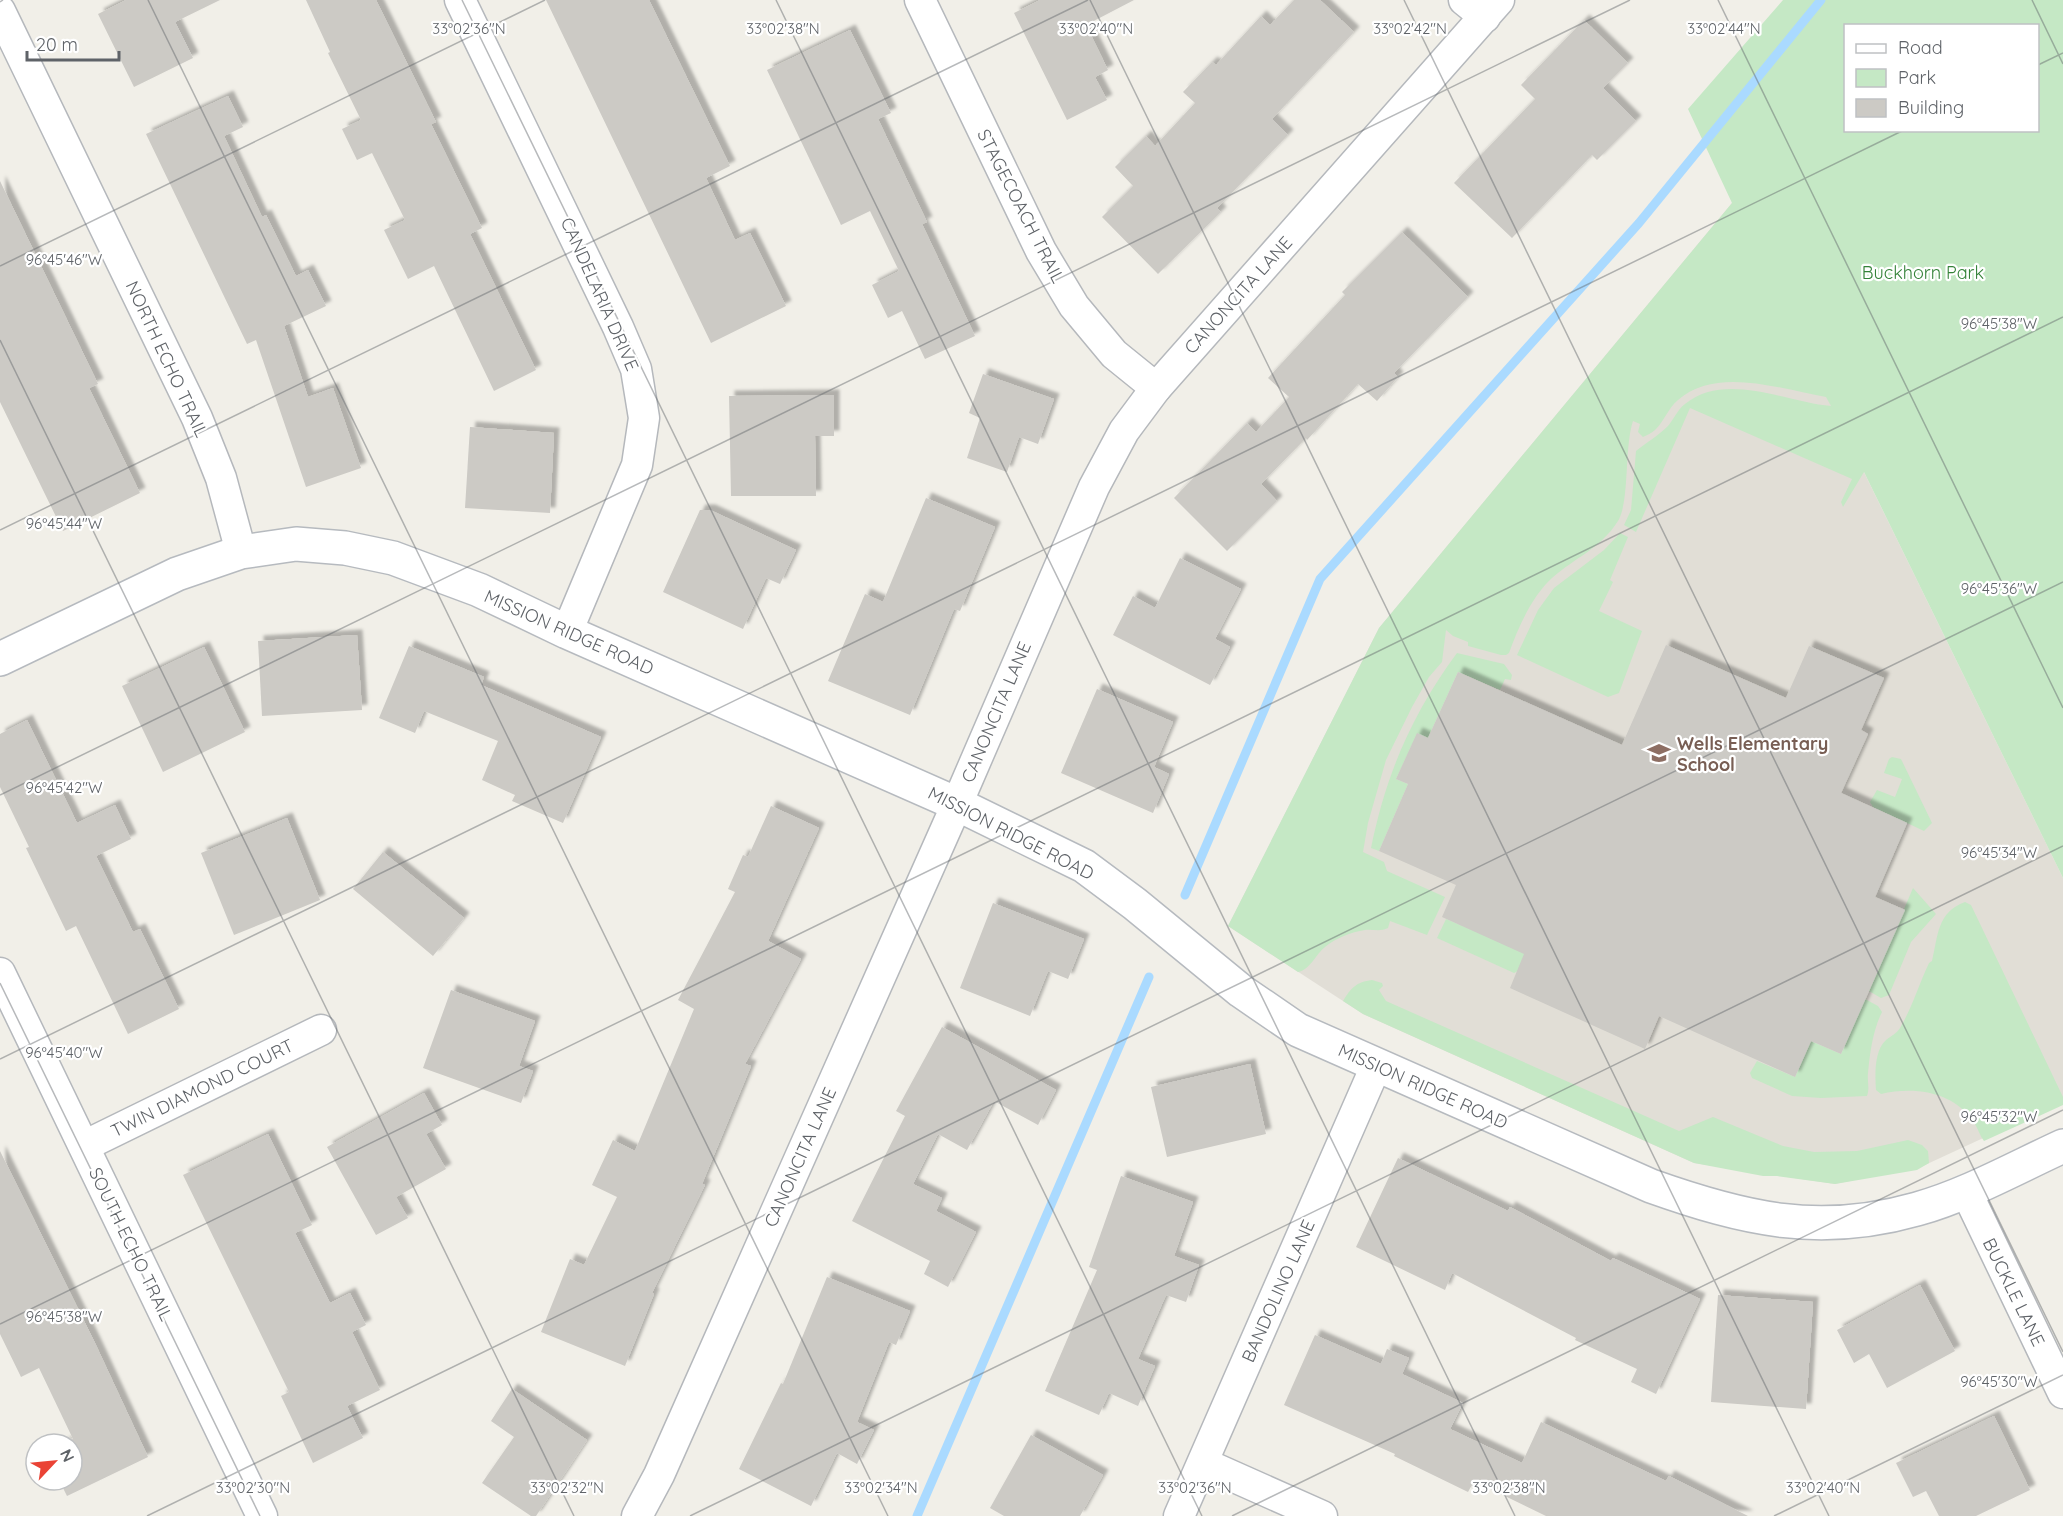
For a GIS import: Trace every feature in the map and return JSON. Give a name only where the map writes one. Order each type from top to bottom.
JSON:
[{"type":"street","name":"CANDELARIA DRIVE","points":[[460,0],[618,327],[636,369],[644,418],[637,465],[567,632]]},
{"type":"street","name":"STAGECOACH TRAIL","points":[[920,0],[1052,270],[1074,306],[1114,354],[1156,388]]},
{"type":"street","name":"CANONCITA LANE","points":[[637,1516],[659,1475],[957,804],[1094,487],[1124,431],[1156,388],[1483,6]]},
{"type":"street","name":"NORTH ECHO TRAIL","points":[[0,10],[197,417],[221,478],[241,552]]},
{"type":"street","name":"MISSION RIDGE ROAD","points":[[0,658],[177,574],[241,552],[296,544],[345,548],[386,556],[479,590],[567,632],[957,804],[1084,866],[1135,904],[1241,991],[1298,1030],[1651,1186],[1707,1206],[1766,1219],[1815,1224],[1862,1222],[1918,1209],[1966,1191],[2063,1146]]},
{"type":"street","name":"SOUTH ECHO TRAIL","points":[[0,973],[262,1516]]},
{"type":"street","name":"TWIN DIAMOND COURT","points":[[84,1146],[321,1030]]},
{"type":"street","name":"BANDOLINO LANE","points":[[1179,1516],[1376,1066]]},
{"type":"street","name":"BUCKLE LANE","points":[[1966,1191],[2063,1393]]},
{"type":"street","points":[[1203,1463],[1322,1516]]},
{"type":"shaded area","name":"Wells Elementary School","points":[[1732,203],[2063,878],[2063,1101],[1925,1165],[1835,1184],[1694,1163],[1363,1014],[1228,926],[1379,628]]},
{"type":"green space","name":"Buckhorn Park","points":[[1783,0],[2063,0],[2063,878],[1864,472],[1843,507],[1841,502],[1852,479],[1690,408],[1636,532],[1624,525],[1631,510],[1636,451],[1668,426],[1683,406],[1701,394],[1737,389],[1831,406],[1826,397],[1769,385],[1729,382],[1711,384],[1693,390],[1678,400],[1658,427],[1643,437],[1638,432],[1640,424],[1633,421],[1630,432],[1626,488],[1618,521],[1596,546],[1545,585],[1526,613],[1509,653],[1501,655],[1468,646],[1468,642],[1453,636],[1446,630],[1442,662],[1429,677],[1386,760],[1368,823],[1363,852],[1384,862],[1387,871],[1445,897],[1427,935],[1390,921],[1388,928],[1360,931],[1334,941],[1322,950],[1306,968],[1298,972],[1228,926],[1379,628],[1732,203],[1688,109]]},
{"type":"green space","points":[[1620,533],[1628,537],[1610,580],[1613,582],[1599,611],[1642,631],[1619,693],[1608,697],[1517,655],[1538,610],[1554,588],[1604,550]]},
{"type":"green space","points":[[1457,653],[1504,664],[1512,675],[1511,680],[1505,679],[1500,690],[1458,672],[1428,738],[1417,734],[1396,779],[1408,784],[1379,851],[1371,848],[1384,795],[1403,746],[1427,699]]},
{"type":"green space","points":[[1892,757],[1901,759],[1932,823],[1924,831],[1873,807],[1870,802],[1877,790],[1895,797],[1902,779],[1884,773]]},
{"type":"green space","points":[[1913,888],[1936,914],[1911,942],[1889,995],[1881,998],[1869,991]]},
{"type":"green space","points":[[1965,902],[1971,905],[2063,1097],[2063,1105],[1984,1141],[1967,1113],[1946,1098],[1908,1091],[1881,1094],[1876,1090],[1876,1063],[1879,1050],[1886,1040],[1899,1030],[1908,1012],[1929,963],[1932,961],[1944,918],[1956,906]]},
{"type":"green space","points":[[1446,919],[1527,953],[1520,970],[1514,973],[1437,938]]},
{"type":"green space","points":[[1372,980],[1382,983],[1383,986],[1379,990],[1386,1001],[1679,1131],[1713,1117],[1783,1146],[1814,1152],[1857,1151],[1908,1140],[1922,1145],[1928,1151],[1929,1163],[1917,1170],[1835,1184],[1763,1176],[1694,1163],[1363,1014],[1343,1001],[1355,986]]},
{"type":"green space","points":[[1865,999],[1878,1006],[1882,1012],[1871,1049],[1867,1096],[1821,1098],[1792,1096],[1752,1078],[1750,1073],[1757,1061],[1795,1077],[1811,1041],[1841,1054]]},
{"type":"building","points":[[126,0],[220,0],[175,22],[193,58],[134,87],[98,14]]},
{"type":"building","points":[[306,0],[376,0],[436,122],[431,124],[482,228],[470,234],[536,370],[494,391],[434,266],[408,279],[384,230],[405,220],[372,153],[357,160],[342,129],[361,120],[328,53],[330,52]]},
{"type":"building","points":[[546,0],[649,0],[730,166],[706,178],[735,240],[750,233],[786,306],[711,343]]},
{"type":"building","points":[[1040,0],[1134,0],[1086,25],[1108,70],[1095,77],[1107,100],[1067,120],[1014,13]]},
{"type":"building","points":[[1294,0],[1320,0],[1354,32],[1272,119],[1288,135],[1217,208],[1221,212],[1158,274],[1102,217],[1133,186],[1115,167],[1146,136],[1155,146],[1195,103],[1183,92],[1212,62],[1216,65],[1261,16],[1270,25]]},
{"type":"building","points":[[1584,20],[1628,63],[1603,88],[1636,121],[1597,160],[1592,155],[1512,238],[1454,183],[1535,99],[1521,85]]},
{"type":"building","points":[[850,30],[891,113],[878,119],[927,222],[922,224],[975,336],[925,359],[902,311],[888,318],[872,285],[899,271],[870,211],[841,225],[767,70]]},
{"type":"building","points":[[228,96],[243,127],[224,136],[262,217],[266,215],[296,276],[308,270],[326,306],[284,326],[308,397],[333,388],[361,468],[306,487],[256,340],[247,344],[146,134]]},
{"type":"building","points":[[0,181],[98,384],[89,388],[140,493],[63,531],[0,402]]},
{"type":"building","points":[[1402,232],[1468,297],[1394,373],[1398,377],[1377,401],[1358,384],[1307,440],[1306,438],[1261,484],[1277,501],[1227,551],[1174,498],[1247,423],[1256,432],[1289,397],[1268,378],[1345,295],[1342,292]]},
{"type":"building","points":[[983,374],[1054,399],[1038,444],[1019,437],[1007,472],[967,458],[980,418],[969,413]]},
{"type":"building","points":[[834,395],[834,436],[815,436],[816,496],[731,496],[729,396]]},
{"type":"building","points":[[470,427],[554,433],[550,513],[465,508]]},
{"type":"building","points":[[926,498],[995,527],[960,611],[954,609],[910,715],[828,681],[865,594],[883,602]]},
{"type":"building","points":[[700,510],[710,510],[796,550],[780,584],[766,578],[743,629],[663,592]]},
{"type":"building","points":[[1180,558],[1241,589],[1215,639],[1230,647],[1210,685],[1113,635],[1133,596],[1155,608]]},
{"type":"building","points":[[357,635],[362,710],[262,716],[258,641]]},
{"type":"building","points":[[1666,645],[1786,698],[1809,646],[1884,678],[1861,730],[1868,734],[1841,793],[1907,823],[1875,897],[1905,910],[1841,1054],[1811,1041],[1795,1077],[1659,1016],[1645,1049],[1510,988],[1524,954],[1442,917],[1456,885],[1379,851],[1408,784],[1396,779],[1417,733],[1428,738],[1458,672],[1622,745]]},
{"type":"building","points":[[409,646],[484,677],[481,685],[601,737],[563,823],[512,801],[515,795],[482,780],[498,741],[424,711],[415,733],[379,718]]},
{"type":"building","points":[[204,647],[245,732],[163,772],[122,686]]},
{"type":"building","points":[[1097,689],[1173,722],[1154,767],[1169,774],[1153,813],[1061,773]]},
{"type":"building","points":[[27,720],[77,823],[115,805],[131,839],[96,856],[133,932],[140,929],[179,1009],[128,1034],[76,926],[66,931],[0,787],[0,734]]},
{"type":"building","points":[[771,806],[819,828],[768,941],[801,959],[745,1064],[751,1066],[702,1184],[705,1185],[652,1293],[654,1294],[625,1366],[541,1332],[570,1259],[584,1265],[617,1197],[592,1185],[613,1140],[635,1151],[694,1009],[678,1000],[735,892],[728,889],[743,855],[748,857]]},
{"type":"building","points":[[287,818],[320,900],[234,935],[201,853]]},
{"type":"building","points":[[383,852],[464,918],[433,956],[353,889]]},
{"type":"building","points":[[993,903],[1084,939],[1068,979],[1048,971],[1030,1016],[960,988]]},
{"type":"building","points":[[451,990],[535,1021],[519,1066],[533,1071],[521,1103],[423,1068]]},
{"type":"building","points":[[942,1027],[1056,1090],[1038,1125],[994,1101],[967,1150],[938,1134],[913,1184],[942,1198],[936,1211],[976,1232],[948,1287],[924,1274],[930,1261],[852,1221],[905,1116],[896,1111]]},
{"type":"building","points":[[1250,1064],[1266,1134],[1167,1157],[1151,1087]]},
{"type":"building","points":[[424,1093],[442,1125],[426,1134],[446,1169],[396,1197],[408,1218],[376,1235],[327,1147]]},
{"type":"building","points":[[268,1134],[312,1225],[295,1233],[330,1303],[350,1293],[366,1325],[352,1332],[380,1390],[347,1406],[363,1438],[313,1463],[281,1396],[289,1392],[183,1175]]},
{"type":"building","points":[[0,1151],[94,1341],[148,1457],[84,1488],[84,1432],[70,1432],[39,1368],[21,1377],[0,1334]]},
{"type":"building","points":[[1398,1158],[1508,1211],[1510,1207],[1611,1261],[1613,1258],[1700,1299],[1656,1394],[1631,1382],[1637,1369],[1575,1340],[1576,1338],[1452,1273],[1445,1290],[1356,1247]]},
{"type":"building","points":[[1121,1176],[1193,1202],[1174,1256],[1199,1265],[1186,1302],[1166,1295],[1138,1359],[1155,1366],[1138,1406],[1109,1393],[1099,1415],[1045,1391],[1097,1270],[1089,1267]]},
{"type":"building","points":[[827,1277],[910,1311],[896,1345],[889,1342],[857,1422],[874,1430],[857,1464],[837,1453],[811,1506],[739,1469],[781,1383],[783,1384]]},
{"type":"building","points":[[1920,1285],[1955,1351],[1887,1388],[1869,1354],[1854,1363],[1837,1330]]},
{"type":"building","points":[[1718,1295],[1813,1302],[1806,1409],[1711,1402]]},
{"type":"building","points":[[1315,1335],[1381,1364],[1387,1349],[1409,1358],[1402,1374],[1463,1403],[1450,1429],[1522,1463],[1541,1422],[1666,1481],[1669,1476],[1748,1516],[1546,1516],[1474,1481],[1468,1492],[1394,1456],[1395,1454],[1284,1405]]},
{"type":"building","points":[[512,1389],[587,1440],[536,1516],[531,1516],[482,1483],[514,1437],[491,1421]]},
{"type":"building","points":[[1994,1416],[2030,1490],[1976,1516],[1939,1516],[1926,1491],[1913,1497],[1896,1463]]},
{"type":"building","points":[[1031,1435],[1103,1475],[1080,1516],[1004,1516],[990,1508]]},
{"type":"waterway","points":[[1185,895],[1320,579],[1639,223],[1821,0]]},
{"type":"waterway","points":[[917,1516],[1149,977]]},
{"type":"place","name":"Wells Elementary School","points":[[1659,753]]}]
